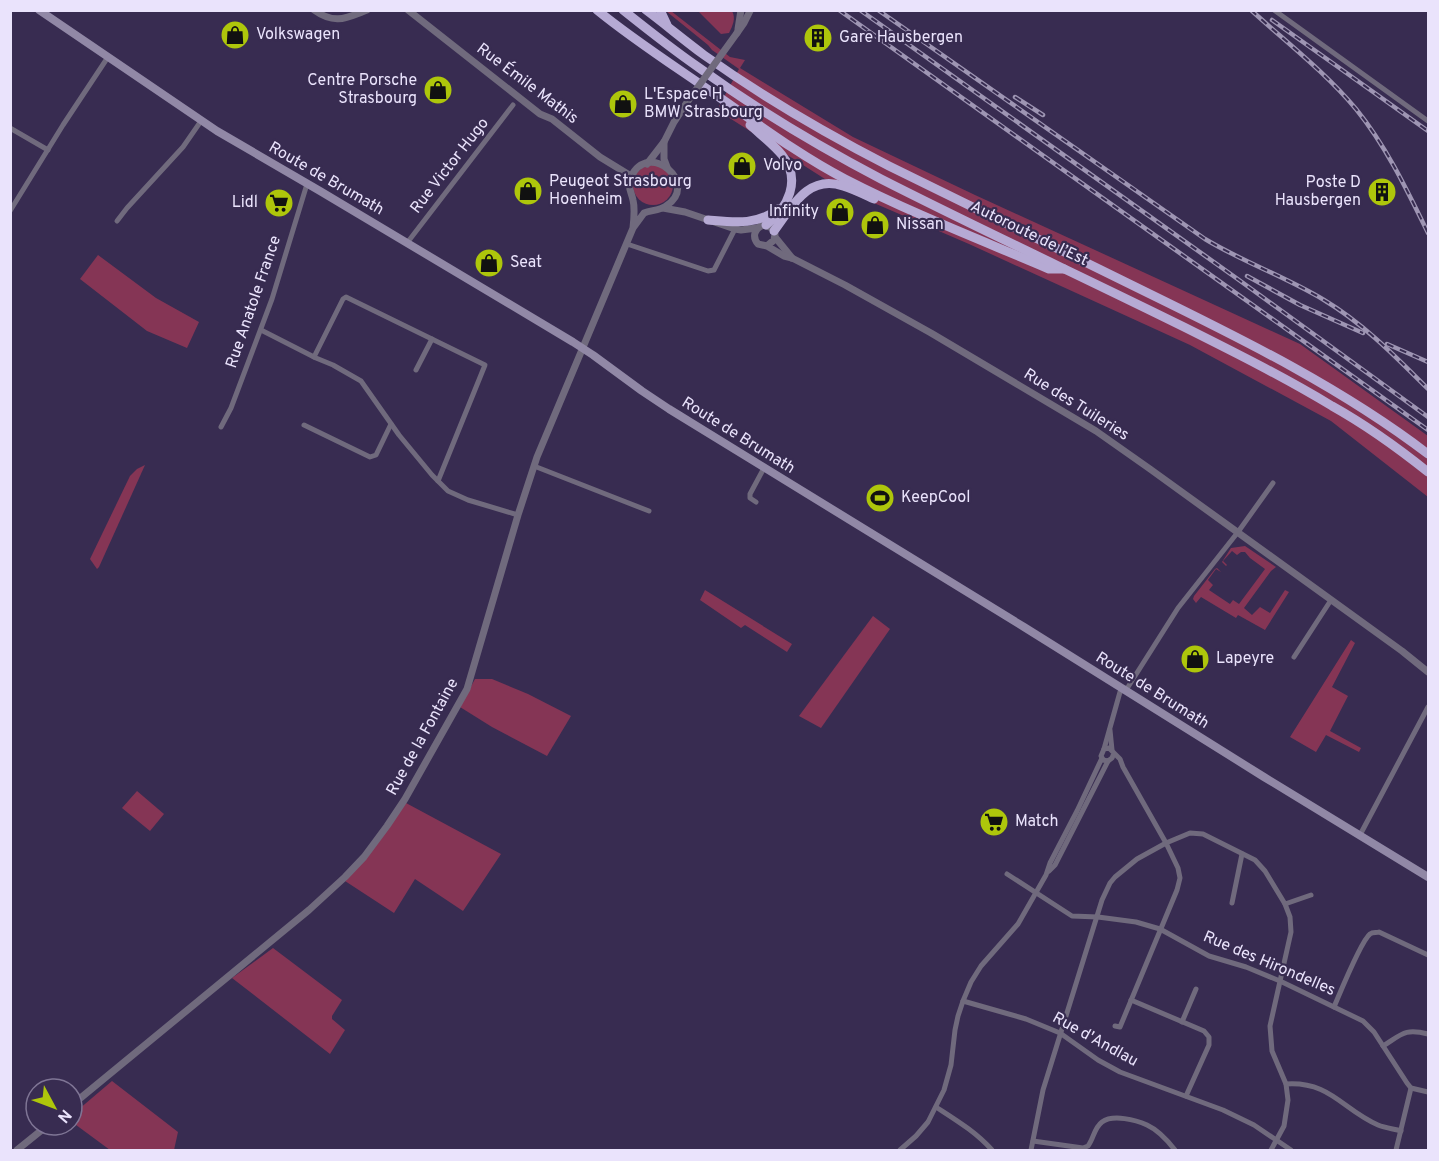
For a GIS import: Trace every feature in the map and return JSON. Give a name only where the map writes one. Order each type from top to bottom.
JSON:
[{"type":"highway","points":[[597,10],[627,34],[779,139],[844,178],[911,210],[1049,269],[1065,269]]},
{"type":"highway","name":"Autoroute de l’Est","points":[[623,10],[698,67],[791,128],[881,179],[1289,381],[1343,412],[1428,472]]},
{"type":"highway","name":"Autoroute de l’Est","points":[[646,10],[705,56],[840,141],[1210,323],[1294,367],[1342,395],[1428,454]]},
{"type":"highway","points":[[660,10],[668,27]]},
{"type":"highway","points":[[724,101],[786,160],[791,177],[788,199],[768,230]]},
{"type":"highway","points":[[768,230],[804,193],[823,183],[842,185],[900,209],[911,210]]},
{"type":"highway","points":[[708,220],[729,222],[755,220],[776,211],[788,199]]},
{"type":"main road","name":"Route de Brumath","points":[[39,10],[201,121],[593,355],[663,405],[1428,877]]},
{"type":"street","points":[[314,10],[337,20],[367,10]]},
{"type":"street","name":"Rue Émile Mathis","points":[[408,10],[540,114],[552,119],[600,157],[632,176]]},
{"type":"street","points":[[647,164],[664,142],[674,122],[690,98],[737,33],[744,23],[750,11],[742,10],[737,33]]},
{"type":"street","points":[[1274,10],[1428,121]]},
{"type":"street","points":[[10,211],[13,199],[48,150],[108,57]]},
{"type":"street","name":"Rue Victor Hugo","points":[[407,243],[513,105]]},
{"type":"street","points":[[117,221],[183,147],[201,121]]},
{"type":"street","points":[[10,128],[48,150]]},
{"type":"street","points":[[664,142],[664,159],[667,167]]},
{"type":"street","points":[[632,176],[636,169],[647,164],[658,163],[672,171],[677,185],[676,195],[663,208],[652,210],[640,207],[633,200]]},
{"type":"street","name":"Rue de la Fontaine","points":[[632,176],[629,184],[633,200],[633,228]]},
{"type":"street","name":"Rue Anatole France","points":[[220,427],[231,408],[261,330],[307,184]]},
{"type":"street","points":[[676,195],[685,212]]},
{"type":"street","name":"Rue des Tuileries","points":[[663,208],[685,212],[738,229],[755,239],[758,244],[767,246],[846,285],[1096,431],[1428,672]]},
{"type":"street","name":"Rue de la Fontaine","points":[[84,1096],[309,910],[345,877],[369,849],[405,799],[467,688],[534,466],[633,228],[644,213],[652,210]]},
{"type":"street","points":[[627,244],[708,271],[714,270],[738,229]]},
{"type":"street","name":"Rue des Tuileries","points":[[738,229],[768,230],[792,258]]},
{"type":"street","points":[[755,239],[754,233],[768,230],[772,243],[767,246]]},
{"type":"street","points":[[314,357],[346,297],[485,365],[438,481]]},
{"type":"street","points":[[261,330],[333,364],[361,381],[391,424],[448,491],[462,498],[518,515]]},
{"type":"street","points":[[416,370],[432,339]]},
{"type":"street","points":[[304,425],[370,458],[376,455],[391,424]]},
{"type":"street","points":[[534,466],[648,511]]},
{"type":"street","points":[[756,502],[750,498],[750,494],[764,468]]},
{"type":"street","points":[[900,1150],[928,1122],[936,1107],[949,1077],[955,1030],[971,982],[981,966],[1018,924],[1046,875],[1102,758],[1101,753],[1120,693],[1128,687],[1178,608],[1273,483]]},
{"type":"street","points":[[1294,657],[1331,600]]},
{"type":"street","points":[[1360,835],[1428,706]]},
{"type":"street","points":[[1046,875],[1055,865],[1113,752],[1110,728]]},
{"type":"street","points":[[1104,749],[1108,748],[1121,761],[1166,843],[1178,868],[1180,878],[1120,1028],[1115,1026]]},
{"type":"street","points":[[1102,758],[1106,761],[1116,761],[1123,767]]},
{"type":"street","points":[[1031,1150],[1043,1090],[1102,900],[1110,883],[1137,859],[1190,833],[1203,834],[1254,860],[1265,871],[1285,904],[1290,917],[1291,932],[1270,1026],[1272,1051],[1286,1084],[1288,1100],[1284,1126],[1271,1150]]},
{"type":"street","points":[[1232,903],[1242,854]]},
{"type":"street","name":"Rue des Hirondelles","points":[[1007,874],[1072,916],[1136,922],[1160,929],[1209,956],[1246,967],[1280,981],[1364,1021],[1412,1088]]},
{"type":"street","points":[[1285,904],[1311,895]]},
{"type":"street","points":[[1334,1007],[1359,952],[1372,933],[1379,932],[1428,955]]},
{"type":"street","points":[[1182,1022],[1197,989]]},
{"type":"street","points":[[1131,1000],[1204,1031],[1209,1037],[1209,1045],[1186,1096]]},
{"type":"street","name":"Rue d'Andlau","points":[[963,1001],[1026,1019],[1060,1033],[1098,1060],[1120,1072],[1223,1110],[1254,1125],[1292,1150]]},
{"type":"street","points":[[1383,1046],[1403,1033],[1414,1030],[1428,1034]]},
{"type":"street","points":[[1286,1084],[1314,1086],[1327,1091],[1378,1125],[1401,1131]]},
{"type":"street","points":[[1396,1150],[1412,1088],[1428,1092]]},
{"type":"street","points":[[936,1107],[968,1128],[992,1150]]},
{"type":"street","points":[[1033,1141],[1089,1148],[1094,1131],[1101,1122],[1125,1118],[1148,1125],[1174,1150]]},
{"type":"street","points":[[16,1150],[33,1137]]},
{"type":"shaded area","points":[[666,11],[671,11],[730,57],[745,60],[740,68],[853,137],[1300,344],[1428,436],[1428,497],[1331,421],[1190,345],[969,244],[839,188],[717,110],[739,69],[712,50]]},
{"type":"shaded area","points":[[698,11],[732,11],[734,22],[729,33],[721,34]]},
{"type":"shaded area","points":[[653,165],[667,171],[673,185],[667,199],[653,205],[639,199],[633,185],[639,171]]},
{"type":"shaded area","points":[[98,255],[156,298],[199,322],[187,348],[147,331],[80,279]]},
{"type":"shaded area","points":[[145,465],[97,569],[90,559],[130,476]]},
{"type":"shaded area","points":[[1245,546],[1276,567],[1244,608],[1252,615],[1260,607],[1270,613],[1285,590],[1289,592],[1265,630],[1238,615],[1236,618],[1201,597],[1196,603],[1193,599],[1194,596],[1215,569],[1217,568],[1221,572],[1216,569],[1208,580],[1213,585],[1209,590],[1230,604],[1233,600],[1239,604],[1265,569],[1245,552],[1237,555],[1232,551],[1223,561],[1227,565],[1222,562],[1231,548]]},
{"type":"shaded area","points":[[705,590],[792,644],[787,652],[745,625],[741,628],[700,600]]},
{"type":"shaded area","points":[[873,616],[890,629],[821,728],[799,716]]},
{"type":"shaded area","points":[[1351,640],[1355,643],[1332,687],[1348,696],[1330,731],[1361,748],[1359,752],[1326,735],[1316,752],[1290,737]]},
{"type":"shaded area","points":[[475,679],[492,679],[571,716],[547,756],[460,707]]},
{"type":"shaded area","points":[[137,791],[164,814],[150,831],[122,808]]},
{"type":"shaded area","points":[[406,803],[501,854],[463,911],[415,879],[394,913],[345,881]]},
{"type":"shaded area","points":[[273,948],[342,1000],[332,1019],[345,1030],[330,1054],[232,978]]},
{"type":"shaded area","points":[[112,1081],[178,1132],[174,1150],[110,1150],[84,1131],[84,1105]]},
{"type":"railway","points":[[839,10],[1428,430]]},
{"type":"railway","points":[[860,10],[1428,417]]},
{"type":"railway","points":[[878,10],[1205,239],[1339,309],[1379,342],[1428,389]]},
{"type":"railway","points":[[1251,10],[1318,70],[1356,109],[1386,153],[1428,233]]},
{"type":"railway","points":[[1272,20],[1428,131]]},
{"type":"railway","points":[[1015,97],[1043,115]]},
{"type":"railway","points":[[1247,276],[1300,305],[1363,333]]},
{"type":"railway","points":[[1387,344],[1428,362]]},
{"type":"place","name":"Volkswagen","points":[[235,35]]},
{"type":"place","name":"Gare Hausbergen","points":[[818,38]]},
{"type":"place","name":"Centre Porsche Strasbourg","points":[[438,90]]},
{"type":"place","name":"L'Espace H BMW Strasbourg","points":[[623,104]]},
{"type":"place","name":"Volvo","points":[[742,166]]},
{"type":"place","name":"Peugeot Strasbourg Hoenheim","points":[[528,191]]},
{"type":"place","name":"Poste D Hausbergen","points":[[1382,192]]},
{"type":"place","name":"Lidl","points":[[279,203]]},
{"type":"place","name":"Infinity","points":[[840,212]]},
{"type":"place","name":"Nissan","points":[[875,225]]},
{"type":"place","name":"Seat","points":[[489,263]]},
{"type":"place","name":"KeepCool","points":[[880,498]]},
{"type":"place","name":"Lapeyre","points":[[1195,659]]},
{"type":"place","name":"Match","points":[[994,822]]}]
